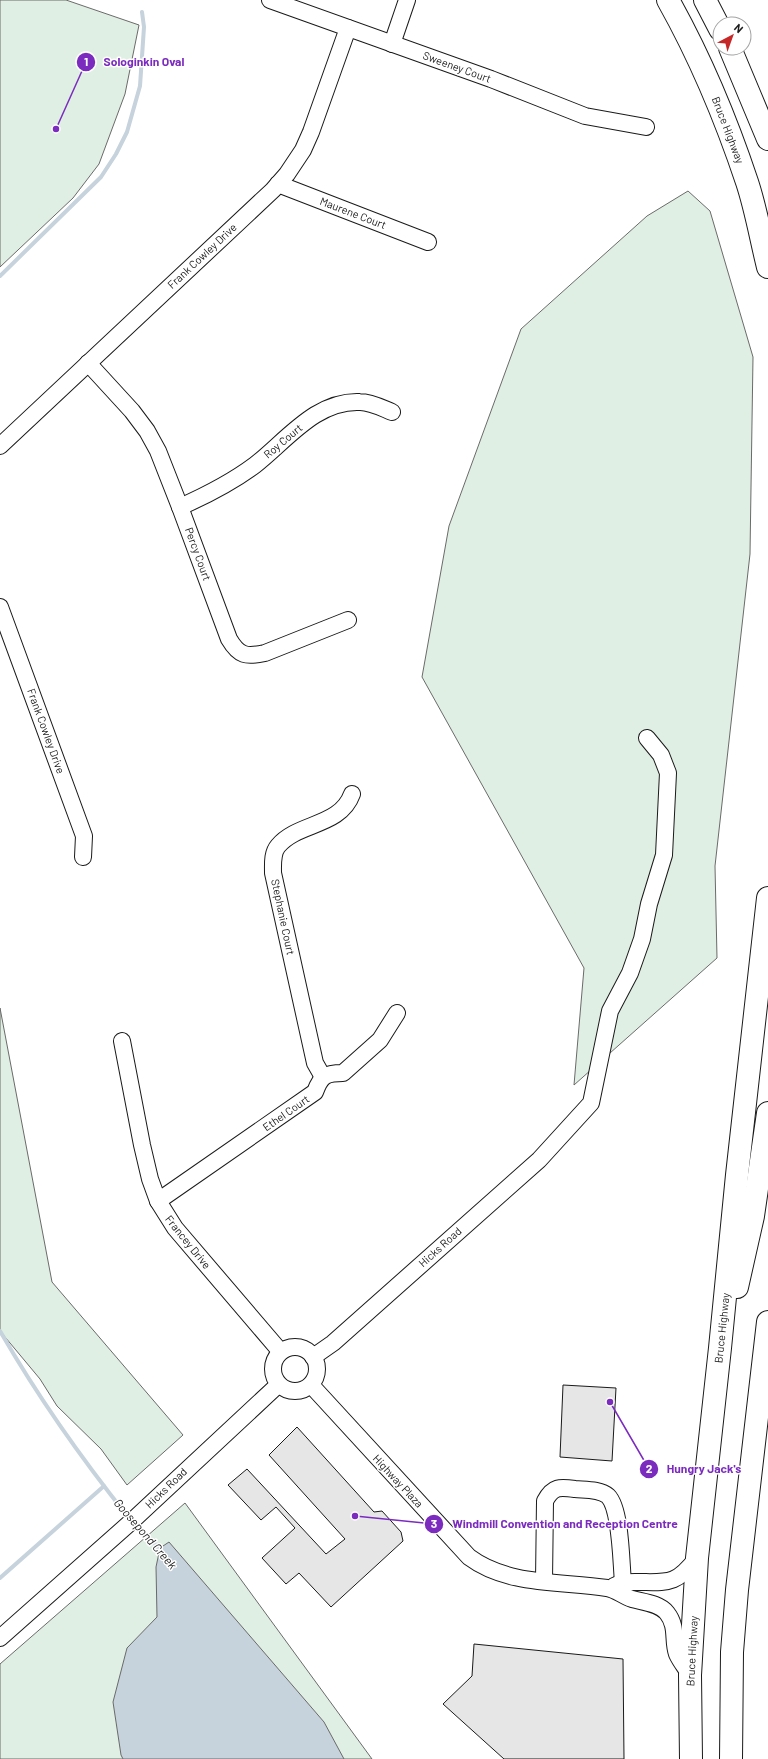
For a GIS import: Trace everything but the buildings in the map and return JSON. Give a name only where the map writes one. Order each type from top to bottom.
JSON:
[{"type":"highway","name":"Bruce Highway","points":[[668,0],[711,87],[747,183],[768,268]]},
{"type":"highway","points":[[705,0],[713,16]]},
{"type":"highway","points":[[734,56],[754,102],[768,139]]},
{"type":"highway","points":[[747,183],[768,240]]},
{"type":"highway","name":"Bruce Highway","points":[[691,1759],[690,1675],[697,1558],[768,898]]},
{"type":"highway","points":[[720,1348],[750,1233],[768,1113]]},
{"type":"highway","points":[[731,1759],[732,1652],[737,1590],[768,1322]]},
{"type":"street","name":"Sweeney Court","points":[[270,0],[491,79],[585,116],[646,127]]},
{"type":"street","points":[[392,44],[407,0]]},
{"type":"street","name":"Frank Cowley Drive","points":[[0,446],[278,184],[303,150],[311,132],[348,28]]},
{"type":"street","name":"Maurene Court","points":[[278,184],[428,242]]},
{"type":"street","name":"Percy Court","points":[[88,363],[132,411],[147,430],[158,451],[229,639],[240,659],[265,653],[348,620]]},
{"type":"street","name":"Roy Court","points":[[180,507],[223,487],[256,464],[294,431],[318,413],[332,406],[339,403],[361,402],[373,404],[392,412]]},
{"type":"street","name":"Frank Cowley Drive","points":[[0,607],[84,836],[83,857]]},
{"type":"street","name":"Hicks Road","points":[[313,1356],[333,1343],[539,1160],[591,1103],[610,1012],[630,973],[642,939],[649,904],[664,855],[668,773],[661,755],[647,738]]},
{"type":"street","name":"Stephanie Court","points":[[323,1077],[315,1064],[273,873],[274,856],[278,846],[292,836],[331,818],[346,807],[352,794]]},
{"type":"street","points":[[323,1077],[332,1073],[343,1073],[380,1040],[397,1013]]},
{"type":"street","name":"Francey Drive","points":[[122,1041],[142,1145],[150,1179],[158,1201],[175,1228],[280,1352]]},
{"type":"street","name":"Ethel Court","points":[[158,1201],[315,1092],[319,1081],[323,1077]]},
{"type":"street","points":[[293,1347],[308,1351],[313,1356],[317,1369],[315,1379],[311,1385],[298,1392],[286,1390],[278,1385],[274,1378],[272,1368],[274,1361],[280,1352],[293,1347]]},
{"type":"street","name":"Hicks Road","points":[[0,1638],[132,1521],[278,1385]]},
{"type":"street","name":"Highway Plaza","points":[[311,1385],[469,1557],[480,1565],[500,1574],[544,1581],[616,1585],[664,1582],[676,1580],[697,1558]]},
{"type":"street","points":[[544,1581],[544,1501],[549,1493],[560,1487],[601,1492],[607,1495],[612,1502],[617,1513],[616,1585]]},
{"type":"street","name":"Highway Plaza","points":[[616,1585],[622,1596],[658,1606],[667,1612],[674,1624],[677,1654],[690,1675]]},
{"type":"green space","points":[[0,0],[66,0],[139,25],[125,94],[99,164],[73,198],[0,267]]},
{"type":"green space","points":[[688,191],[710,211],[753,357],[750,554],[715,866],[717,958],[574,1085],[584,968],[422,677],[449,526],[521,329],[647,216]]},
{"type":"green space","points":[[0,1008],[52,1282],[183,1435],[127,1485],[101,1449],[57,1406],[40,1379],[0,1331]]},
{"type":"green space","points":[[185,1503],[372,1759],[0,1759],[0,1664]]},
{"type":"shaded area","points":[[169,1542],[324,1722],[344,1759],[123,1759],[121,1755],[113,1702],[127,1648],[157,1617],[156,1567],[160,1548]]},
{"type":"waterway","points":[[0,276],[101,177],[116,154],[127,132],[140,86],[144,27],[142,12]]},
{"type":"waterway","name":"Goosepond Creek","points":[[0,1331],[29,1380],[61,1427],[129,1518]]},
{"type":"waterway","points":[[0,1578],[104,1486]]},
{"type":"waterway","name":"Goosepond Creek","points":[[134,1523],[163,1552]]},
{"type":"place","name":"Sologinkin Oval","points":[[56,129]]},
{"type":"place","name":"Hungry Jack's","points":[[610,1402]]},
{"type":"place","name":"Windmill Convention and Reception Centre","points":[[355,1516]]}]
